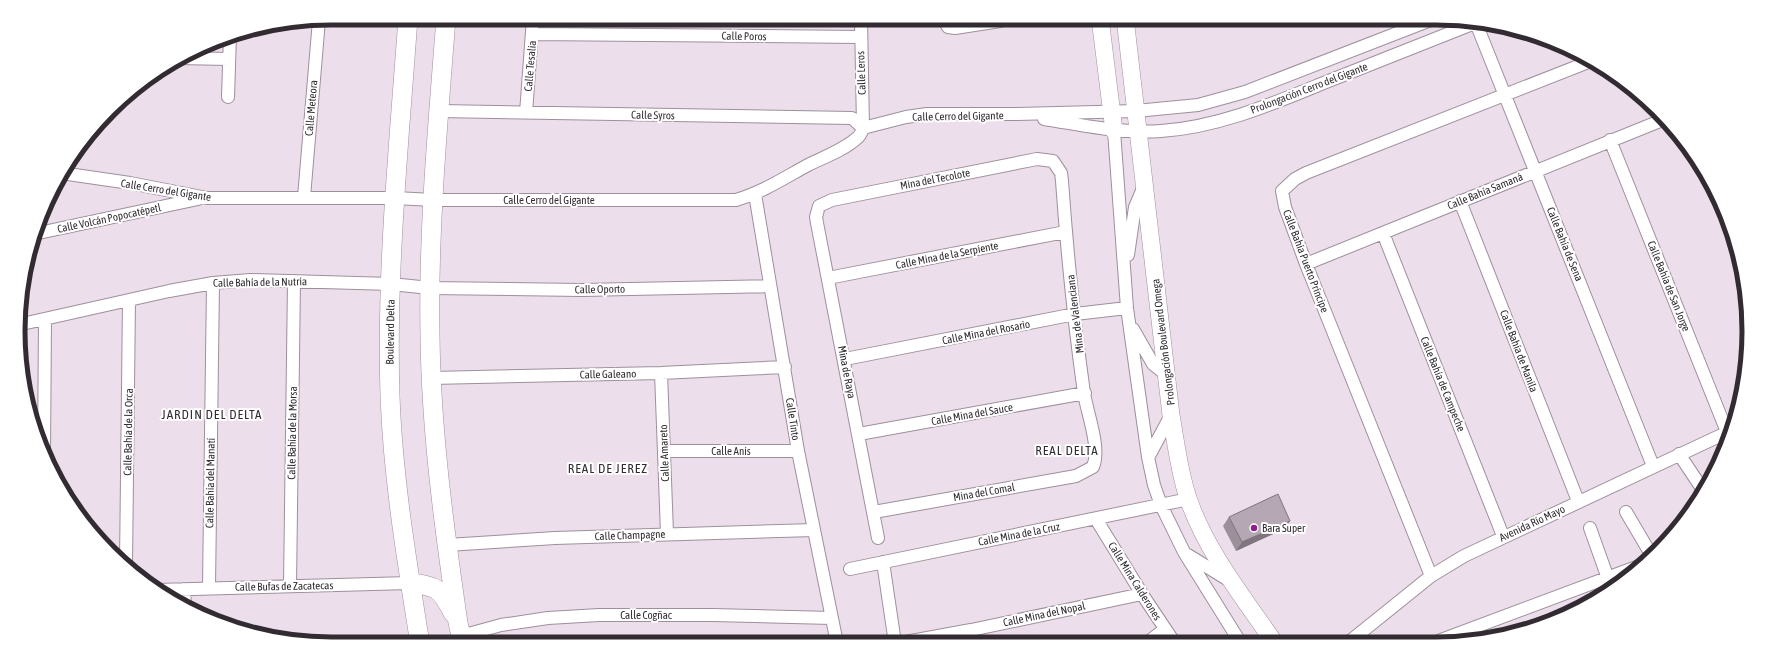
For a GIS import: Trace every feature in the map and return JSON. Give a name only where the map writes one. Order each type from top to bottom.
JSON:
[{"type":"main road","name":"Boulevard Delta","points":[[407,25],[395,198],[389,350],[393,456],[419,637]]},
{"type":"main road","points":[[445,25],[433,200],[430,288],[432,378],[434,436],[447,546],[461,634]]},
{"type":"main road","points":[[410,583],[431,585],[444,595],[461,634]]},
{"type":"street","name":"Calle Tesalia","points":[[526,113],[533,25]]},
{"type":"street","name":"Calle Leros","points":[[861,25],[863,128]]},
{"type":"street","points":[[947,25],[954,28],[974,25]]},
{"type":"street","points":[[1101,25],[1114,131],[1128,308],[1148,457],[1161,505],[1184,552],[1237,637]]},
{"type":"street","name":"Prolongación Boulevard Omega","points":[[1126,25],[1168,376],[1171,415],[1179,464],[1189,499],[1212,550],[1271,637]]},
{"type":"street","name":"Prolongación Cerro del Gigante","points":[[1136,111],[1198,105],[1245,92],[1418,25]]},
{"type":"street","name":"Calle Meteora","points":[[304,197],[319,26]]},
{"type":"street","name":"Prolongación Cerro del Gigante","points":[[1138,132],[1202,126],[1246,113],[1465,27]]},
{"type":"street","name":"Calle Bahía de Sena","points":[[1477,28],[1536,171],[1653,466]]},
{"type":"street","name":"Calle Poros","points":[[532,34],[860,37]]},
{"type":"street","points":[[228,97],[230,42]]},
{"type":"street","points":[[193,58],[229,59]]},
{"type":"street","name":"Calle Bahía Puerto Príncipe","points":[[1431,576],[1306,264],[1283,198],[1282,191],[1287,184],[1295,178],[1584,64]]},
{"type":"street","name":"Calle Syros","points":[[439,111],[852,118],[863,128]]},
{"type":"street","name":"Calle Cerro del Gigante","points":[[69,174],[137,184],[207,198],[304,197],[433,200],[736,200],[755,194],[858,138],[863,128],[906,117],[928,114],[1017,114],[1136,111]]},
{"type":"street","name":"Calle Cerro del Gigante","points":[[1017,114],[1114,131],[1138,132]]},
{"type":"street","name":"Calle Bahía Samaná","points":[[1306,264],[1658,121]]},
{"type":"street","name":"Calle Bahía de San Jorge","points":[[1610,140],[1727,426]]},
{"type":"street","name":"Mina del Tecolote","points":[[819,206],[832,200],[1037,159],[1053,161]]},
{"type":"street","name":"Mina de Valenciana","points":[[1053,161],[1061,173],[1065,232],[1084,393],[1096,454],[1093,467]]},
{"type":"street","points":[[1124,270],[1135,207],[1144,186]]},
{"type":"street","name":"Calle Tinto","points":[[755,194],[798,451],[836,637]]},
{"type":"street","name":"Calle Volcán Popocatépetl","points":[[41,232],[183,201],[207,198]]},
{"type":"street","name":"Calle Bahía de Manila","points":[[1460,201],[1578,501]]},
{"type":"street","name":"Mina de Raya","points":[[819,206],[816,217],[817,223],[845,359],[878,538]]},
{"type":"street","name":"Calle Mina de la Serpiente","points":[[828,278],[1065,232]]},
{"type":"street","name":"Calle Bahía de Campeche","points":[[1383,233],[1503,536]]},
{"type":"street","name":"Calle Bahía de la Nutria","points":[[25,323],[213,283],[294,281],[391,284],[430,288]]},
{"type":"street","name":"Calle Bahía de la Morsa","points":[[290,585],[294,281]]},
{"type":"street","name":"Calle Bahía del Manatí","points":[[209,587],[213,283]]},
{"type":"street","name":"Calle Oporto","points":[[430,288],[582,290],[770,286]]},
{"type":"street","name":"Calle Bahía de la Orca","points":[[126,558],[129,300]]},
{"type":"street","name":"Calle Mina del Rosario","points":[[845,359],[1075,314],[1128,308]]},
{"type":"street","points":[[44,437],[45,319]]},
{"type":"street","points":[[1130,322],[1154,364],[1168,376]]},
{"type":"street","name":"Calle Galeano","points":[[432,378],[661,373],[785,367]]},
{"type":"street","name":"Calle Amareto","points":[[661,373],[667,533]]},
{"type":"street","name":"Calle Mina del Sauce","points":[[859,434],[1084,393]]},
{"type":"street","points":[[1148,457],[1159,434],[1171,415]]},
{"type":"street","name":"Avenida Río Mayo","points":[[1355,637],[1431,576],[1464,556],[1503,536],[1725,433]]},
{"type":"street","name":"Calle Anís","points":[[664,451],[798,451]]},
{"type":"street","points":[[1679,454],[1700,486]]},
{"type":"street","name":"Mina del Comal","points":[[874,512],[1076,476],[1093,467]]},
{"type":"street","name":"Calle Mina de la Cruz","points":[[850,569],[1189,499]]},
{"type":"street","points":[[1626,512],[1649,550]]},
{"type":"street","name":"Calle Mina Calderones","points":[[1096,519],[1171,637]]},
{"type":"street","points":[[1590,528],[1609,583]]},
{"type":"street","name":"Calle Champagne","points":[[447,546],[555,538],[667,533],[814,530]]},
{"type":"street","points":[[1184,552],[1233,582]]},
{"type":"street","points":[[883,562],[894,637]]},
{"type":"street","name":"Calle Bufas de Zacatecas","points":[[168,590],[209,587],[410,583]]},
{"type":"street","points":[[1452,636],[1609,583]]},
{"type":"street","points":[[184,589],[185,599]]},
{"type":"street","name":"Calle Mina del Nopal","points":[[933,637],[1142,594]]},
{"type":"street","name":"Calle Cogñac","points":[[461,634],[501,625],[555,617],[713,615],[832,618]]},
{"type":"street","points":[[1155,637],[1165,629]]},
{"type":"street","points":[[971,630],[973,637]]},
{"type":"building","name":"Bara Super","points":[[1278,494],[1290,521],[1242,542],[1229,517]]},
{"type":"place","name":"Bara Super","points":[[1254,528]]},
{"type":"district","name":"JARDIN DEL DELTA","points":[[212,414]]},
{"type":"district","name":"REAL DELTA","points":[[1067,450]]},
{"type":"district","name":"REAL DE JEREZ","points":[[608,468]]}]
